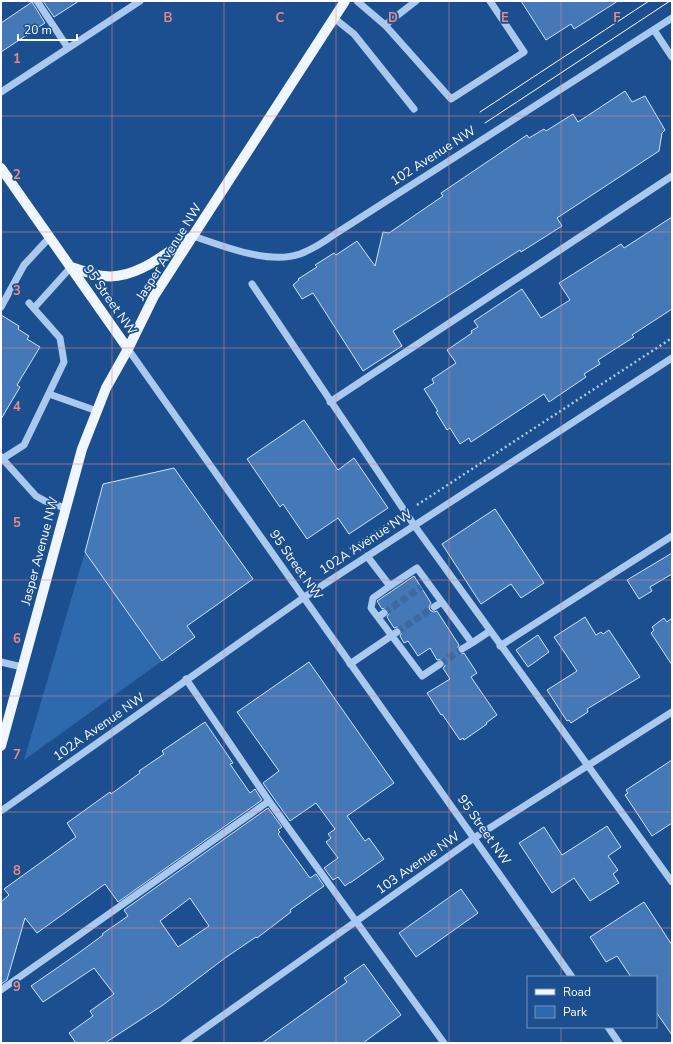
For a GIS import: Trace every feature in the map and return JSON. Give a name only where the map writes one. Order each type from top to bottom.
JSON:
[{"type":"main road","name":"Jasper Avenue NW","points":[[1,746],[82,449],[106,388],[128,349],[154,296],[345,1]]},
{"type":"main road","name":"95 Street NW","points":[[1,168],[128,349]]},
{"type":"main road","points":[[71,267],[104,276],[122,276],[139,270],[193,236]]},
{"type":"street","points":[[37,1],[68,48]]},
{"type":"street","points":[[1,92],[140,1]]},
{"type":"street","points":[[357,1],[385,24],[451,100],[524,52],[490,1]]},
{"type":"street","points":[[385,24],[416,1]]},
{"type":"street","points":[[334,18],[354,34],[414,109]]},
{"type":"street","name":"102 Avenue NW","points":[[193,236],[255,255],[283,256],[299,254],[318,246],[672,18]]},
{"type":"street","points":[[654,30],[672,57]]},
{"type":"street","points":[[330,402],[672,176]]},
{"type":"street","points":[[1,307],[24,264],[50,237]]},
{"type":"street","points":[[34,308],[71,267]]},
{"type":"street","points":[[252,284],[414,525],[672,882]]},
{"type":"street","points":[[29,302],[60,338],[64,362],[24,445],[2,458],[36,496],[46,502],[65,508]]},
{"type":"street","name":"95 Street NW","points":[[128,349],[571,976]]},
{"type":"street","name":"102A Avenue NW","points":[[1,811],[186,679],[303,598],[672,358]]},
{"type":"street","points":[[49,394],[97,410]]},
{"type":"street","points":[[500,646],[672,536]]},
{"type":"street","points":[[367,556],[390,586]]},
{"type":"street","points":[[440,664],[422,676],[395,634],[371,608],[373,598],[417,568],[472,643]]},
{"type":"street","points":[[421,587],[428,582]]},
{"type":"street","points":[[434,607],[442,602]]},
{"type":"street","points":[[378,617],[384,612]]},
{"type":"street","points":[[462,650],[490,631]]},
{"type":"street","points":[[350,664],[395,634]]},
{"type":"street","points":[[1,662],[22,667]]},
{"type":"street","points":[[186,679],[269,801],[444,1043]]},
{"type":"street","name":"103 Avenue NW","points":[[184,1043],[474,838],[672,712]]},
{"type":"street","points":[[1,990],[269,801]]},
{"type":"street","points":[[609,1028],[619,1043]]},
{"type":"green space","points":[[85,552],[162,661],[24,760]]},
{"type":"building","points":[[43,1],[79,1],[54,17]]},
{"type":"building","points":[[521,1],[618,1],[574,29],[571,24],[546,40]]},
{"type":"building","points":[[32,2],[45,23],[1,52],[1,23]]},
{"type":"building","points":[[625,91],[632,102],[645,96],[665,130],[662,133],[659,151],[557,218],[562,226],[521,252],[520,250],[393,331],[402,346],[363,371],[313,293],[302,299],[293,285],[299,280],[298,279],[317,267],[315,265],[334,253],[336,255],[357,241],[375,266],[383,232],[389,233],[443,196],[441,193],[527,135],[529,138],[544,129],[546,131],[573,114],[578,122]]},
{"type":"building","points":[[672,217],[672,309],[632,335],[634,337],[598,360],[600,364],[584,374],[586,377],[549,402],[544,394],[471,442],[469,438],[460,444],[450,428],[447,430],[436,412],[438,411],[424,389],[434,383],[432,379],[456,363],[447,350],[472,333],[471,331],[478,327],[474,321],[522,289],[541,318],[570,300],[559,283],[621,244],[624,248]]},
{"type":"building","points":[[1,315],[19,326],[18,329],[29,336],[27,339],[40,347],[17,385],[20,387],[1,419]]},
{"type":"building","points":[[304,420],[338,470],[354,458],[388,508],[349,534],[338,518],[307,539],[283,504],[280,507],[247,459]]},
{"type":"building","points":[[174,468],[253,579],[187,626],[195,637],[162,661],[85,552],[103,484]]},
{"type":"building","points":[[495,509],[544,583],[521,598],[511,584],[481,604],[442,544]]},
{"type":"building","points":[[672,553],[672,574],[650,587],[652,591],[639,599],[627,580]]},
{"type":"building","points":[[414,576],[431,603],[429,607],[430,610],[434,612],[437,611],[459,645],[457,649],[458,652],[462,654],[464,653],[477,673],[471,677],[497,715],[464,740],[463,738],[460,740],[427,693],[450,679],[443,668],[445,666],[444,662],[442,659],[437,660],[430,648],[418,656],[408,641],[404,643],[400,636],[402,632],[401,629],[397,627],[394,628],[387,617],[389,613],[388,610],[386,608],[382,609],[377,601]]},
{"type":"building","points":[[585,617],[596,635],[601,632],[603,634],[609,630],[640,677],[587,709],[588,712],[571,723],[569,720],[567,721],[547,690],[577,671],[554,637]]},
{"type":"building","points":[[664,618],[667,622],[672,618],[672,665],[651,633],[654,630],[652,627]]},
{"type":"building","points":[[538,635],[549,652],[528,667],[516,650]]},
{"type":"building","points":[[309,662],[394,783],[347,816],[365,841],[369,838],[384,859],[345,886],[338,877],[333,880],[324,868],[338,858],[326,842],[331,838],[328,834],[335,829],[316,803],[290,821],[263,783],[279,771],[237,712]]},
{"type":"building","points":[[205,722],[233,763],[230,764],[250,793],[255,789],[262,800],[118,902],[105,884],[37,933],[25,918],[7,980],[1,984],[1,902],[9,895],[4,889],[76,837],[67,823],[110,792],[111,794],[140,773],[139,771],[164,754],[162,751]]},
{"type":"building","points":[[672,760],[672,823],[652,836],[625,795],[628,793],[626,790]]},
{"type":"building","points":[[268,808],[282,827],[278,830],[280,832],[278,834],[310,878],[316,874],[324,886],[290,910],[291,912],[257,938],[256,937],[225,958],[163,1005],[105,1043],[76,1043],[69,1033],[93,1016],[90,1011],[114,994],[94,968],[43,1002],[31,986],[128,916],[124,910]],"holes":[[[190,898],[209,926],[178,947],[160,921]]]},
{"type":"building","points":[[607,826],[621,847],[608,856],[618,870],[613,874],[619,883],[590,901],[574,878],[552,893],[519,843],[544,827],[562,855]]},
{"type":"building","points":[[461,889],[478,913],[416,957],[399,933]]},
{"type":"building","points":[[644,902],[672,945],[672,1035],[657,1013],[657,976],[630,976],[617,956],[606,962],[590,937]]},
{"type":"building","points":[[364,964],[401,1015],[363,1043],[262,1043],[347,982],[344,978]]},
{"type":"tunnel","points":[[384,613],[421,587]]},
{"type":"tunnel","points":[[397,632],[434,607]]},
{"type":"tunnel","points":[[440,664],[462,649]]},
{"type":"tram line","points":[[480,112],[649,1]]},
{"type":"tram line","points":[[485,123],[670,1]]}]
